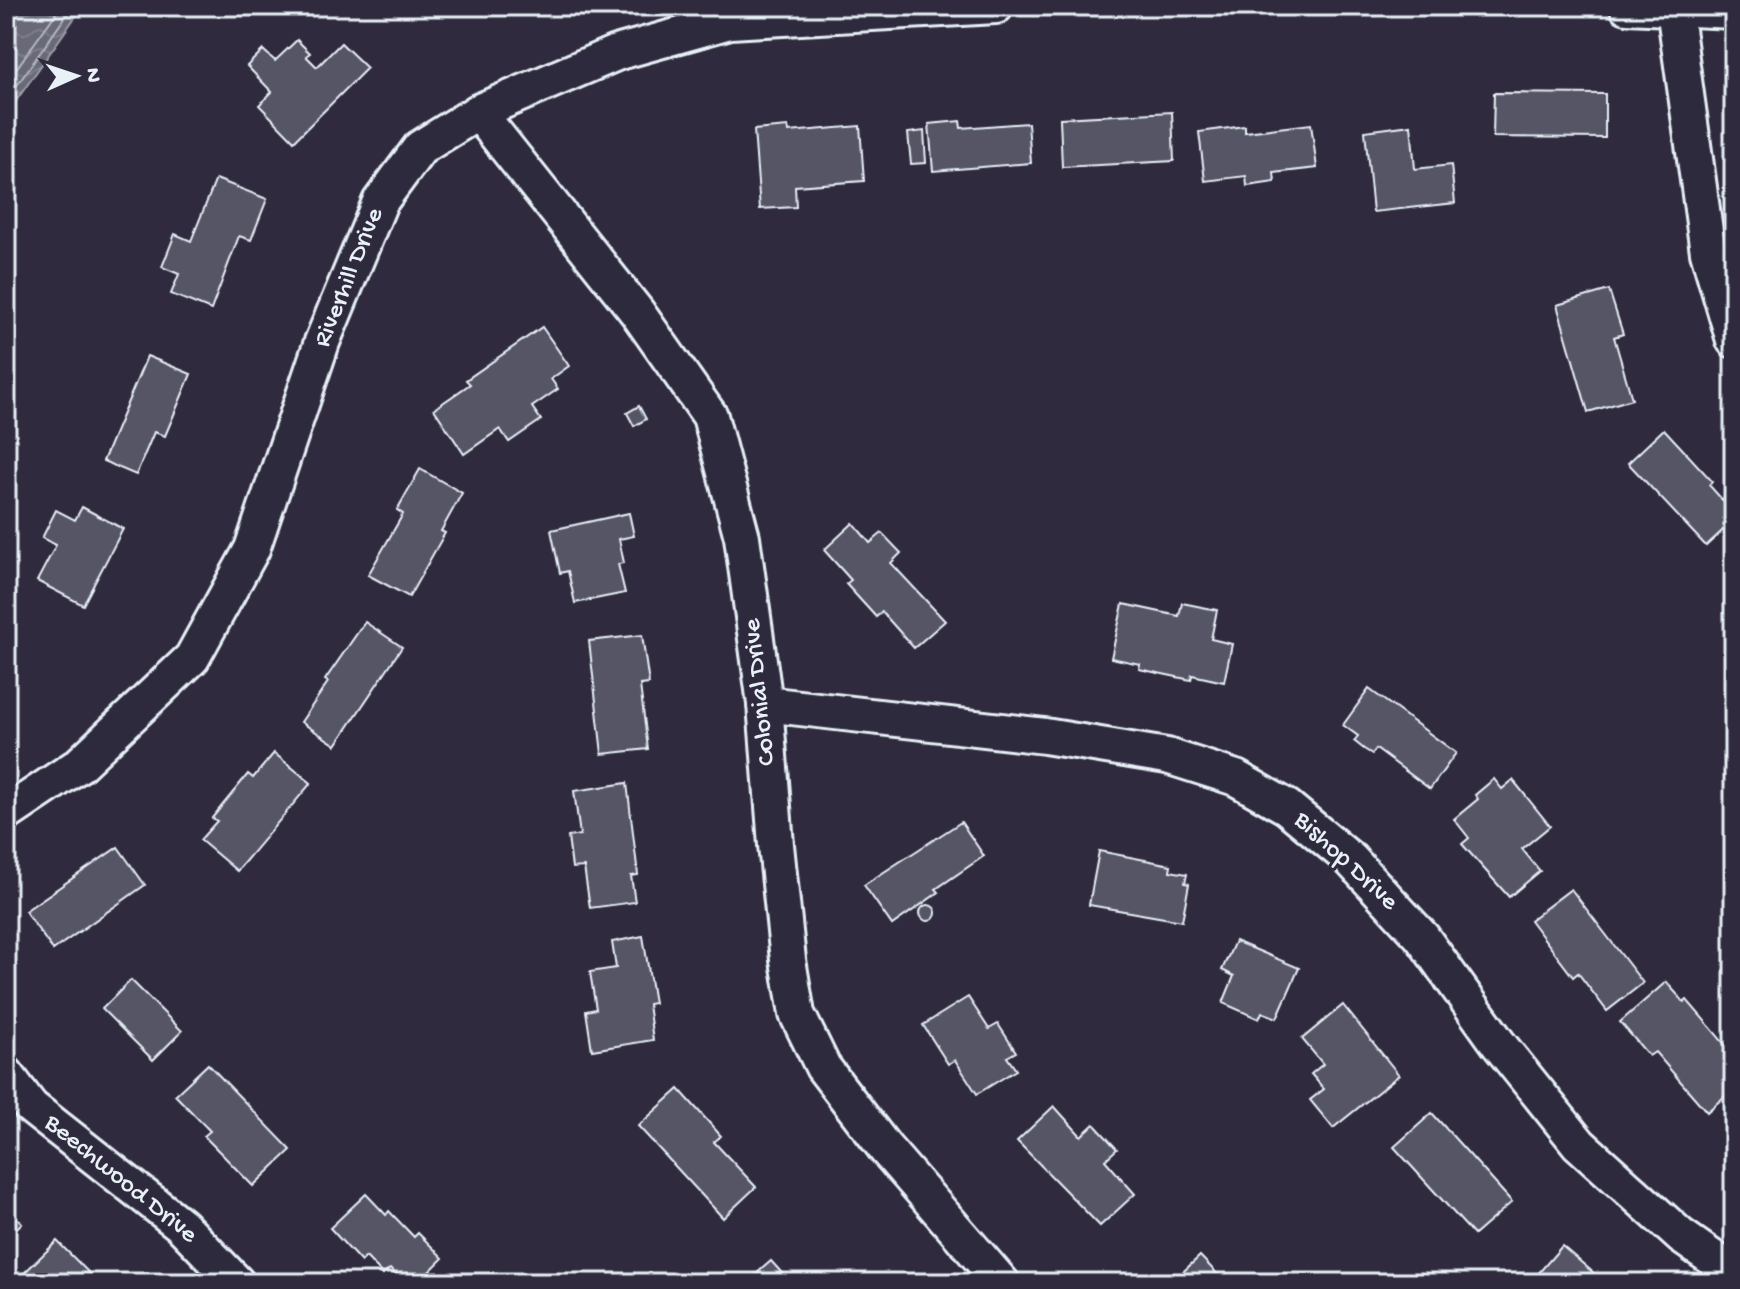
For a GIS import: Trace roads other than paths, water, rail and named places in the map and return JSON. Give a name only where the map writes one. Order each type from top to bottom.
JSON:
[{"type":"street","name":"Riverhill Drive","points":[[6,814],[79,765],[192,658],[252,549],[322,342],[380,202],[420,148],[478,112],[616,53],[730,21],[996,6]]},
{"type":"street","points":[[1627,6],[1734,11]]},
{"type":"street","points":[[1674,8],[1708,252],[1734,340]]},
{"type":"street","name":"Colonial Drive","points":[[478,112],[637,312],[710,416],[742,537],[765,704],[776,845],[797,1014],[832,1079],[885,1148],[1002,1283]]},
{"type":"street","name":"Bishop Drive","points":[[765,704],[1045,736],[1167,756],[1236,778],[1287,807],[1351,860],[1422,937],[1498,1043],[1579,1144],[1681,1236],[1734,1273]]},
{"type":"street","name":"Beechwood Drive","points":[[6,1074],[31,1107],[181,1225],[237,1283]]},
{"type":"water","points":[[6,6],[83,6],[6,115]]}]
